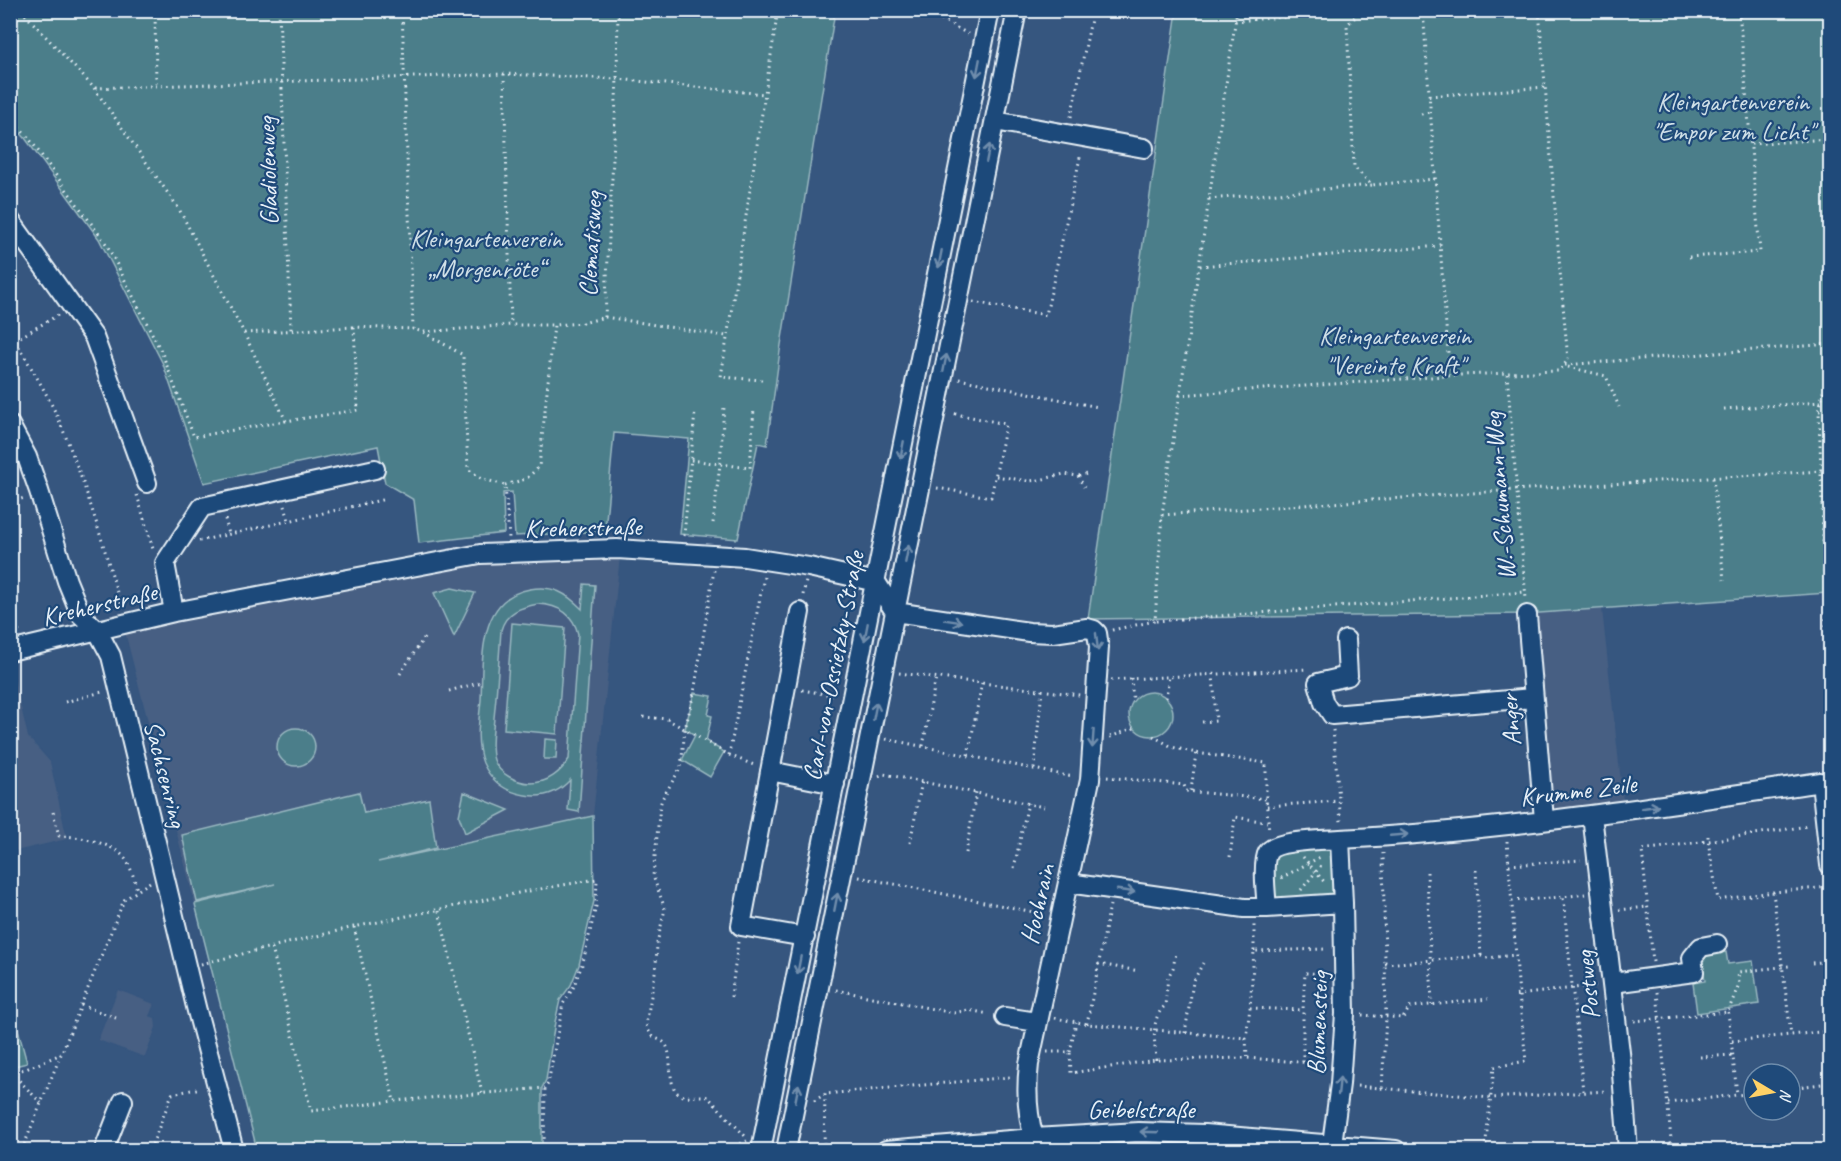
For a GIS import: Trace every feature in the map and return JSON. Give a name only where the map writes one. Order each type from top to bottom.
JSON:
[{"type":"street","name":"Carl-von-Ossietzky-Straße","points":[[757,1148],[805,937],[990,10]]},
{"type":"street","name":"Carl-von-Ossietzky-Straße","points":[[786,1150],[1017,10]]},
{"type":"street","points":[[994,121],[1144,148]]},
{"type":"street","points":[[953,192],[979,196]]},
{"type":"street","points":[[10,220],[94,338],[145,479]]},
{"type":"street","name":"Sachsenring","points":[[10,425],[27,457],[67,581],[81,615],[97,630],[111,656],[234,1150]]},
{"type":"street","points":[[174,612],[165,563],[202,507],[375,469]]},
{"type":"street","name":"Kreherstraße","points":[[17,649],[174,612],[480,555],[616,549],[717,555],[809,567],[876,582]]},
{"type":"street","points":[[876,582],[895,612],[1029,632],[1053,633],[1087,628],[1094,630],[1098,639],[1097,689]]},
{"type":"street","points":[[800,612],[741,926],[805,937]]},
{"type":"street","name":"Anger","points":[[1527,615],[1544,820]]},
{"type":"street","points":[[1346,640],[1348,676],[1318,683],[1323,704],[1332,715],[1533,698]]},
{"type":"street","name":"Hochrain","points":[[1023,1143],[1030,1124],[1028,1076],[1030,1053],[1090,777],[1097,689]]},
{"type":"street","points":[[770,771],[835,784]]},
{"type":"street","name":"Krumme Zeile","points":[[1273,848],[1291,843],[1339,843],[1382,836],[1592,815],[1821,782],[1826,823]]},
{"type":"street","name":"Postweg","points":[[1592,815],[1604,912],[1616,983],[1617,1023],[1628,1150]]},
{"type":"street","points":[[1826,823],[1830,865]]},
{"type":"street","name":"Blumensteig","points":[[1332,1144],[1342,1065],[1346,974],[1339,843]]},
{"type":"street","points":[[1261,908],[1266,886],[1266,858],[1268,852],[1273,848]]},
{"type":"street","points":[[1068,883],[1261,908],[1343,903]]},
{"type":"street","points":[[1616,983],[1694,972],[1692,958],[1701,947],[1717,944]]},
{"type":"street","points":[[1005,1017],[1038,1018]]},
{"type":"street","points":[[104,1150],[123,1101]]},
{"type":"street","name":"Geibelstraße","points":[[886,1150],[1023,1143],[1139,1132],[1204,1134],[1395,1150]]},
{"type":"path","points":[[21,10],[94,88],[178,209],[244,333],[286,421]]},
{"type":"path","points":[[155,10],[156,86]]},
{"type":"path","name":"Gladiolenweg","points":[[279,10],[291,330]]},
{"type":"path","points":[[402,10],[413,328]]},
{"type":"path","name":"Clematisweg","points":[[505,485],[526,479],[539,467],[554,325],[583,323],[605,317],[617,79],[618,10]]},
{"type":"path","points":[[762,380],[721,376],[778,10]]},
{"type":"path","points":[[958,299],[1046,315],[1094,10]]},
{"type":"path","points":[[1155,621],[1162,515],[1237,10]]},
{"type":"path","points":[[1235,21],[1370,10]]},
{"type":"path","points":[[1423,10],[1449,367],[1459,375]]},
{"type":"path","points":[[1179,395],[1459,375],[1559,371],[1569,360],[1539,10]]},
{"type":"path","points":[[1689,256],[1760,252],[1739,10]]},
{"type":"path","points":[[1361,11],[1347,25],[1354,167],[1372,185]]},
{"type":"path","points":[[941,19],[983,42]]},
{"type":"path","points":[[94,88],[504,74],[617,79],[764,94]]},
{"type":"path","points":[[504,74],[511,326]]},
{"type":"path","points":[[1429,96],[1546,87]]},
{"type":"path","points":[[1421,114],[1430,112]]},
{"type":"path","points":[[10,119],[28,137],[108,245],[162,353],[194,437],[358,410],[354,327]]},
{"type":"path","points":[[1751,144],[1830,139]]},
{"type":"path","points":[[1209,199],[1435,179]]},
{"type":"path","points":[[1200,266],[1440,246]]},
{"type":"path","points":[[605,317],[726,336]]},
{"type":"path","points":[[10,343],[50,320]]},
{"type":"path","points":[[423,332],[554,325]]},
{"type":"path","points":[[244,333],[354,327],[413,328],[463,355],[468,469],[482,479],[505,485],[510,553]]},
{"type":"path","points":[[10,332],[56,414],[84,484],[106,551],[126,624]]},
{"type":"path","points":[[1563,366],[1830,344]]},
{"type":"path","points":[[1563,366],[1606,376],[1619,407]]},
{"type":"path","points":[[1830,368],[1819,411],[1830,749]]},
{"type":"path","name":"W.-Schumann-Weg","points":[[1507,374],[1527,615]]},
{"type":"path","points":[[963,380],[1098,407]]},
{"type":"path","points":[[1724,410],[1821,402]]},
{"type":"path","points":[[713,523],[724,407]]},
{"type":"path","points":[[691,460],[750,468],[754,408]]},
{"type":"path","points":[[921,485],[991,497],[996,476],[1006,424],[936,410]]},
{"type":"path","points":[[1819,411],[1830,410]]},
{"type":"path","points":[[683,553],[695,412]]},
{"type":"path","points":[[1162,515],[1830,469]]},
{"type":"path","points":[[996,476],[1028,481],[1064,474],[1078,476],[1087,474]]},
{"type":"path","points":[[1078,476],[1084,487]]},
{"type":"path","points":[[145,479],[131,477],[156,557],[165,563]]},
{"type":"path","points":[[1713,478],[1724,580]]},
{"type":"path","points":[[177,546],[386,500]]},
{"type":"path","points":[[717,555],[694,693],[685,729],[681,767],[660,806],[653,876],[665,909],[657,943],[656,967],[646,1025],[654,1037],[666,1045],[672,1085],[677,1093],[685,1096],[708,1097],[757,1148]]},
{"type":"path","points":[[729,754],[767,560]]},
{"type":"path","points":[[800,612],[809,567]]},
{"type":"path","points":[[1097,633],[1155,621],[1525,592]]},
{"type":"path","points":[[10,609],[17,649]]},
{"type":"path","points":[[400,674],[424,638]]},
{"type":"path","points":[[883,671],[1042,690],[1097,689],[1131,678],[1308,669],[1318,683]]},
{"type":"path","points":[[1202,722],[1216,721],[1213,674]]},
{"type":"path","points":[[1166,698],[1169,676]]},
{"type":"path","points":[[923,746],[936,677]]},
{"type":"path","points":[[1131,678],[1133,700]]},
{"type":"path","points":[[449,691],[482,682]]},
{"type":"path","points":[[968,755],[982,683]]},
{"type":"path","points":[[785,686],[852,699]]},
{"type":"path","points":[[65,702],[118,687]]},
{"type":"path","points":[[1034,769],[1042,690]]},
{"type":"path","points":[[1286,907],[1339,843],[1339,801],[1332,715]]},
{"type":"path","points":[[643,717],[667,719],[729,754],[770,771]]},
{"type":"path","points":[[1093,743],[1134,728]]},
{"type":"path","points":[[870,735],[1034,769],[1090,777],[1184,785],[1186,791],[1266,800]]},
{"type":"path","points":[[1153,736],[1172,747],[1196,753],[1266,763],[1267,822],[1273,848]]},
{"type":"path","points":[[1191,791],[1196,753]]},
{"type":"path","points":[[860,784],[884,774],[1044,807]]},
{"type":"path","points":[[910,843],[922,781]]},
{"type":"path","points":[[966,853],[976,792]]},
{"type":"path","points":[[1267,806],[1339,801]]},
{"type":"path","points":[[1014,868],[1028,803]]},
{"type":"path","points":[[53,812],[59,836],[72,836],[93,841],[122,855],[133,875],[136,890]]},
{"type":"path","points":[[1230,857],[1235,817],[1267,822]]},
{"type":"path","points":[[1604,912],[1647,907],[1642,850],[1826,823]]},
{"type":"path","points":[[1485,1150],[1494,1067],[1526,1061],[1506,824]]},
{"type":"path","points":[[1382,836],[1386,1017],[1382,1088]]},
{"type":"path","points":[[1708,836],[1718,900],[1830,887]]},
{"type":"path","points":[[1291,843],[1343,903]]},
{"type":"path","points":[[1266,886],[1308,864],[1339,843]]},
{"type":"path","points":[[1509,865],[1583,860]]},
{"type":"path","points":[[1476,870],[1481,956]]},
{"type":"path","points":[[1426,872],[1432,1005]]},
{"type":"path","points":[[22,1150],[124,900],[164,873]]},
{"type":"path","points":[[842,874],[1060,917]]},
{"type":"path","points":[[187,966],[272,948],[354,927],[597,879],[596,906],[583,962],[573,988],[563,1004],[548,1084],[545,1088],[544,1150]]},
{"type":"path","points":[[1087,1024],[1113,890]]},
{"type":"path","points":[[1512,901],[1602,892]]},
{"type":"path","points":[[1773,892],[1791,1035]]},
{"type":"path","points":[[1563,897],[1583,1092]]},
{"type":"path","points":[[1247,1058],[1246,1038],[1254,951],[1261,908]]},
{"type":"path","points":[[439,910],[482,1093]]},
{"type":"path","points":[[731,997],[741,926]]},
{"type":"path","points":[[354,927],[394,1101]]},
{"type":"path","points":[[272,948],[311,1111],[394,1101],[545,1088]]},
{"type":"path","points":[[1254,951],[1344,949]]},
{"type":"path","points":[[1156,1060],[1154,1030],[1160,1011],[1165,1006],[1168,977],[1176,954]]},
{"type":"path","points":[[1385,964],[1516,955]]},
{"type":"path","points":[[1812,963],[1830,961]]},
{"type":"path","points":[[1185,1033],[1193,982],[1203,963]]},
{"type":"path","points":[[1098,964],[1139,971]]},
{"type":"path","points":[[1737,1095],[1728,1012],[1739,984],[1738,972],[1789,966]]},
{"type":"path","points":[[1303,1062],[1305,973],[1346,974]]},
{"type":"path","points":[[1512,996],[1616,983]]},
{"type":"path","points":[[819,986],[954,1012],[968,1010],[1005,1017]]},
{"type":"path","points":[[1345,1014],[1403,1018],[1410,1007],[1488,999]]},
{"type":"path","points":[[81,1005],[116,1018]]},
{"type":"path","points":[[1250,1008],[1303,1010]]},
{"type":"path","points":[[1617,1023],[1728,1012]]},
{"type":"path","points":[[1038,1018],[1246,1038]]},
{"type":"path","points":[[1076,1022],[1070,1052],[1071,1073],[1156,1060],[1247,1058],[1342,1065]]},
{"type":"path","points":[[1732,1041],[1830,1031]]},
{"type":"path","points":[[1030,1053],[1070,1052]]},
{"type":"path","points":[[11,1072],[26,1069],[61,1054]]},
{"type":"path","points":[[1700,1057],[1733,1055]]},
{"type":"path","points":[[1664,1062],[1672,1150]]},
{"type":"path","points":[[11,1072],[41,1103]]},
{"type":"path","points":[[824,1150],[825,1094],[1028,1076]]},
{"type":"path","points":[[1802,1086],[1830,1083]]},
{"type":"path","points":[[1340,1084],[1491,1098],[1624,1089]]},
{"type":"path","points":[[150,1150],[172,1094],[217,1085]]},
{"type":"path","points":[[1668,1103],[1742,1094]]},
{"type":"shaded area","points":[[620,556],[593,816],[340,869],[195,904],[124,628],[479,558]]},
{"type":"shaded area","points":[[1602,609],[1624,809],[1540,818],[1525,614]]},
{"type":"shaded area","points":[[11,665],[28,737],[50,762],[67,839],[11,852]]},
{"type":"shaded area","points":[[118,990],[154,1004],[149,1016],[155,1018],[156,1027],[145,1057],[98,1040]]},
{"type":"green space","name":"Kleingartenverein „Morgenröte“","points":[[10,11],[835,11],[767,445],[758,443],[738,539],[680,534],[689,439],[614,433],[605,531],[515,536],[512,492],[503,493],[504,533],[419,543],[414,500],[385,483],[378,446],[204,483],[163,364],[99,239],[25,138],[11,123]]},
{"type":"green space","name":"Kleingartenverein \"Vereinte Kraft\"","points":[[1177,11],[1830,11],[1830,683],[1827,593],[1525,614],[1088,619]]},
{"type":"green space","points":[[584,584],[595,585],[579,812],[568,810],[570,780],[549,794],[538,796],[518,794],[500,785],[483,763],[478,732],[483,650],[486,633],[500,605],[513,595],[530,589],[546,588],[565,595],[582,609]],"holes":[[[538,604],[552,606],[564,612],[576,627],[578,634],[569,759],[558,772],[548,779],[537,783],[526,783],[514,779],[496,765],[492,739],[503,624],[515,611]]]},
{"type":"green space","points":[[452,588],[475,593],[454,637],[434,593]]},
{"type":"green space","points":[[512,623],[565,628],[557,734],[504,729]]},
{"type":"green space","points":[[1151,692],[1167,698],[1173,714],[1167,730],[1151,736],[1135,730],[1129,714],[1135,698]]},
{"type":"green space","points":[[694,693],[712,696],[708,715],[712,716],[706,741],[724,752],[710,777],[682,760],[695,735],[685,729]]},
{"type":"green space","points":[[296,728],[309,734],[315,747],[309,760],[296,766],[283,760],[277,747],[283,734]]},
{"type":"green space","points":[[545,739],[557,740],[556,759],[544,759]]},
{"type":"green space","points":[[359,792],[364,813],[429,799],[436,848],[378,862],[593,816],[594,901],[579,965],[571,985],[560,1000],[555,1022],[546,1080],[542,1088],[542,1150],[257,1150],[195,904],[275,884],[197,902],[182,835]]},
{"type":"green space","points":[[464,792],[509,810],[465,833],[459,816]]},
{"type":"green space","points":[[1331,842],[1339,896],[1272,903],[1270,853]]},
{"type":"green space","points":[[1726,952],[1728,964],[1753,961],[1759,1004],[1697,1013],[1693,983],[1705,981],[1702,961],[1706,955]]},
{"type":"green space","points":[[11,1003],[27,1063],[10,1067]]},
{"type":"park label","name":"Kleingartenverein \"Empor zum Licht\"","points":[[1733,116]]}]
